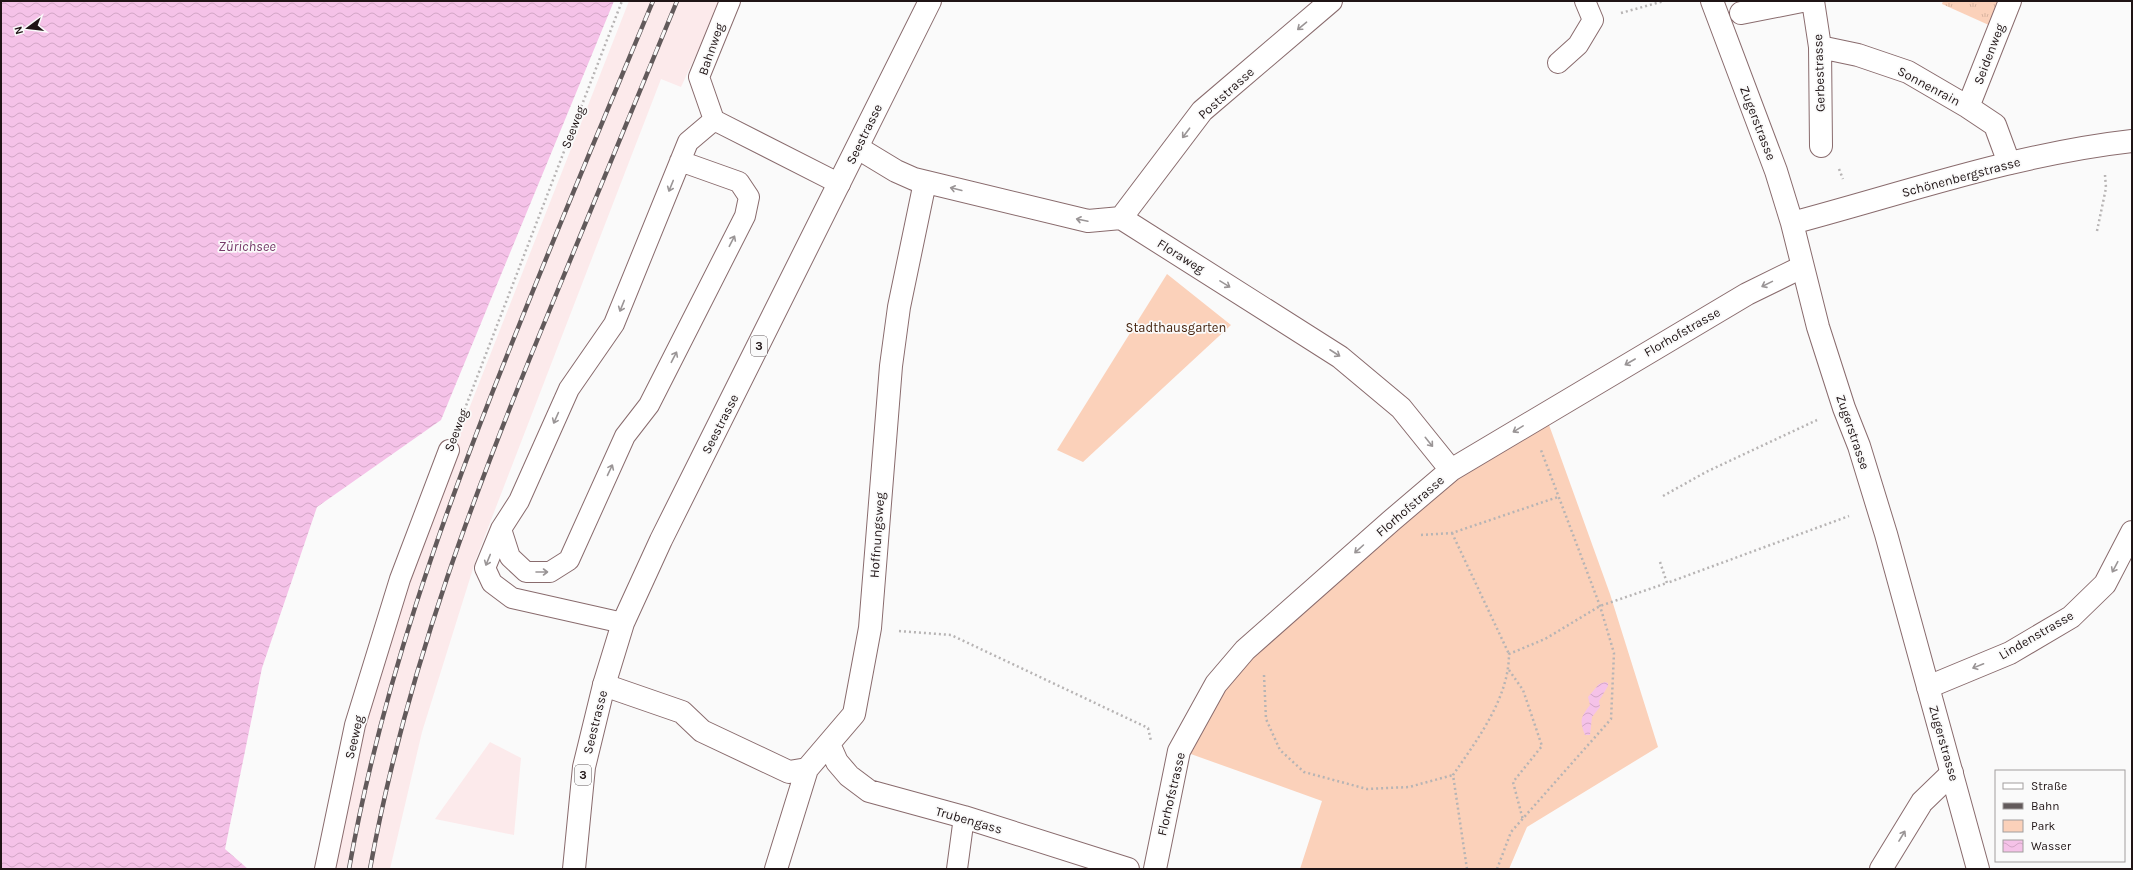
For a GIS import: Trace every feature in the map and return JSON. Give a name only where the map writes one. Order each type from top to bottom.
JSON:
[{"type":"street","name":"Seestrasse","points":[[574,869],[584,767],[604,684],[623,623],[661,540],[858,148],[930,1]]},
{"type":"street","name":"Poststrasse","points":[[1121,218],[1202,111],[1331,1]]},
{"type":"street","name":"Zugerstrasse","points":[[1712,1],[1776,171],[1792,223],[1818,327],[1844,408],[1859,446],[1886,534],[1978,869]]},
{"type":"street","points":[[1741,12],[1802,1]]},
{"type":"street","name":"Gerbestrasse","points":[[1813,1],[1820,47],[1821,146]]},
{"type":"street","name":"Seidenweg","points":[[1968,107],[2010,1]]},
{"type":"street","name":"Sonnenrain","points":[[1820,47],[1858,55],[1908,72],[1968,107],[1995,125],[2009,163]]},
{"type":"street","name":"Schönenbergstrasse","points":[[1792,223],[2009,163],[2102,144],[2132,141]]},
{"type":"street","points":[[858,148],[896,172],[925,182],[1088,221],[1121,218]]},
{"type":"street","name":"Hoffnungsweg","points":[[776,869],[807,769],[854,714],[870,628],[891,366],[899,307],[925,182]]},
{"type":"street","name":"Floraweg","points":[[1121,218],[1340,356],[1401,408],[1451,470]]},
{"type":"street","name":"Florhofstrasse","points":[[1155,869],[1179,751],[1216,684],[1245,650],[1451,470],[1748,294],[1802,267]]},
{"type":"street","name":"Lindenstrasse","points":[[1928,687],[2010,653],[2071,617],[2105,584],[2132,532]]},
{"type":"street","points":[[604,684],[682,712],[702,731],[789,772],[807,769]]},
{"type":"street","name":"Trubengass","points":[[829,744],[837,762],[849,776],[868,792],[964,817],[1128,869]]},
{"type":"street","points":[[1881,869],[1922,802],[1952,773]]},
{"type":"lane","name":"Bahnweg","points":[[714,120],[699,76],[730,1]]},
{"type":"lane","points":[[1558,63],[1578,45],[1593,20],[1585,1]]},
{"type":"lane","points":[[623,623],[512,598],[492,583],[485,568],[501,529],[519,501],[569,389],[614,324],[688,142],[714,120],[840,184]]},
{"type":"lane","points":[[501,529],[510,557],[526,572],[550,572],[569,560],[625,436],[649,406],[745,216],[749,197],[739,182],[680,161]]},
{"type":"lane","name":"Seeweg","points":[[325,869],[355,726],[400,579],[449,450]]},
{"type":"lane","points":[[957,869],[964,817]]},
{"type":"path","name":"Seeweg","points":[[449,450],[622,1]]},
{"type":"path","points":[[1593,20],[1664,1]]},
{"type":"path","points":[[2098,231],[2106,188]]},
{"type":"path","points":[[1663,496],[1706,472],[1819,419]]},
{"type":"path","points":[[1497,869],[1511,832],[1611,719],[1614,652],[1600,606],[1531,422]]},
{"type":"path","points":[[1391,521],[1416,535],[1452,533],[1558,497]]},
{"type":"path","points":[[1509,654],[1545,639],[1600,606],[1857,513]]},
{"type":"path","points":[[1264,668],[1266,719],[1280,750],[1304,772],[1366,789],[1409,787],[1453,775],[1482,732],[1509,670],[1509,654],[1452,533]]},
{"type":"path","points":[[1660,562],[1666,583]]},
{"type":"path","points":[[894,630],[951,635],[1148,728],[1150,740],[1179,751]]},
{"type":"path","points":[[1509,670],[1522,690],[1542,746],[1513,782],[1523,820]]},
{"type":"path","points":[[1453,775],[1467,869]]},
{"type":"shaded area","points":[[629,1],[721,1],[681,87],[661,79],[476,559],[422,732],[390,869],[333,869],[368,718],[414,562],[465,419]]},
{"type":"shaded area","points":[[490,742],[521,758],[514,835],[435,819]]},
{"type":"green space","points":[[1943,1],[2000,1],[1991,26],[1942,4]]},
{"type":"green space","name":"Stadthausgarten","points":[[1167,274],[1231,325],[1083,462],[1057,450]]},
{"type":"green space","points":[[1544,411],[1610,594],[1658,747],[1527,827],[1509,869],[1300,869],[1322,801],[1188,753],[1216,684],[1391,521]]},
{"type":"water","name":"Zürichsee","points":[[1,1],[614,1],[441,420],[317,507],[262,668],[225,849],[248,869],[1,869]]},
{"type":"water","points":[[1605,682],[1608,683],[1608,686],[1599,701],[1600,707],[1592,717],[1590,735],[1585,735],[1582,726],[1582,719],[1590,705],[1588,697],[1599,684]]},
{"type":"railway","points":[[349,869],[362,802],[378,735],[416,604],[438,540],[461,475],[527,305],[653,1]]},
{"type":"railway","points":[[370,869],[385,795],[403,722],[424,649],[472,507],[526,367],[677,1]]}]
